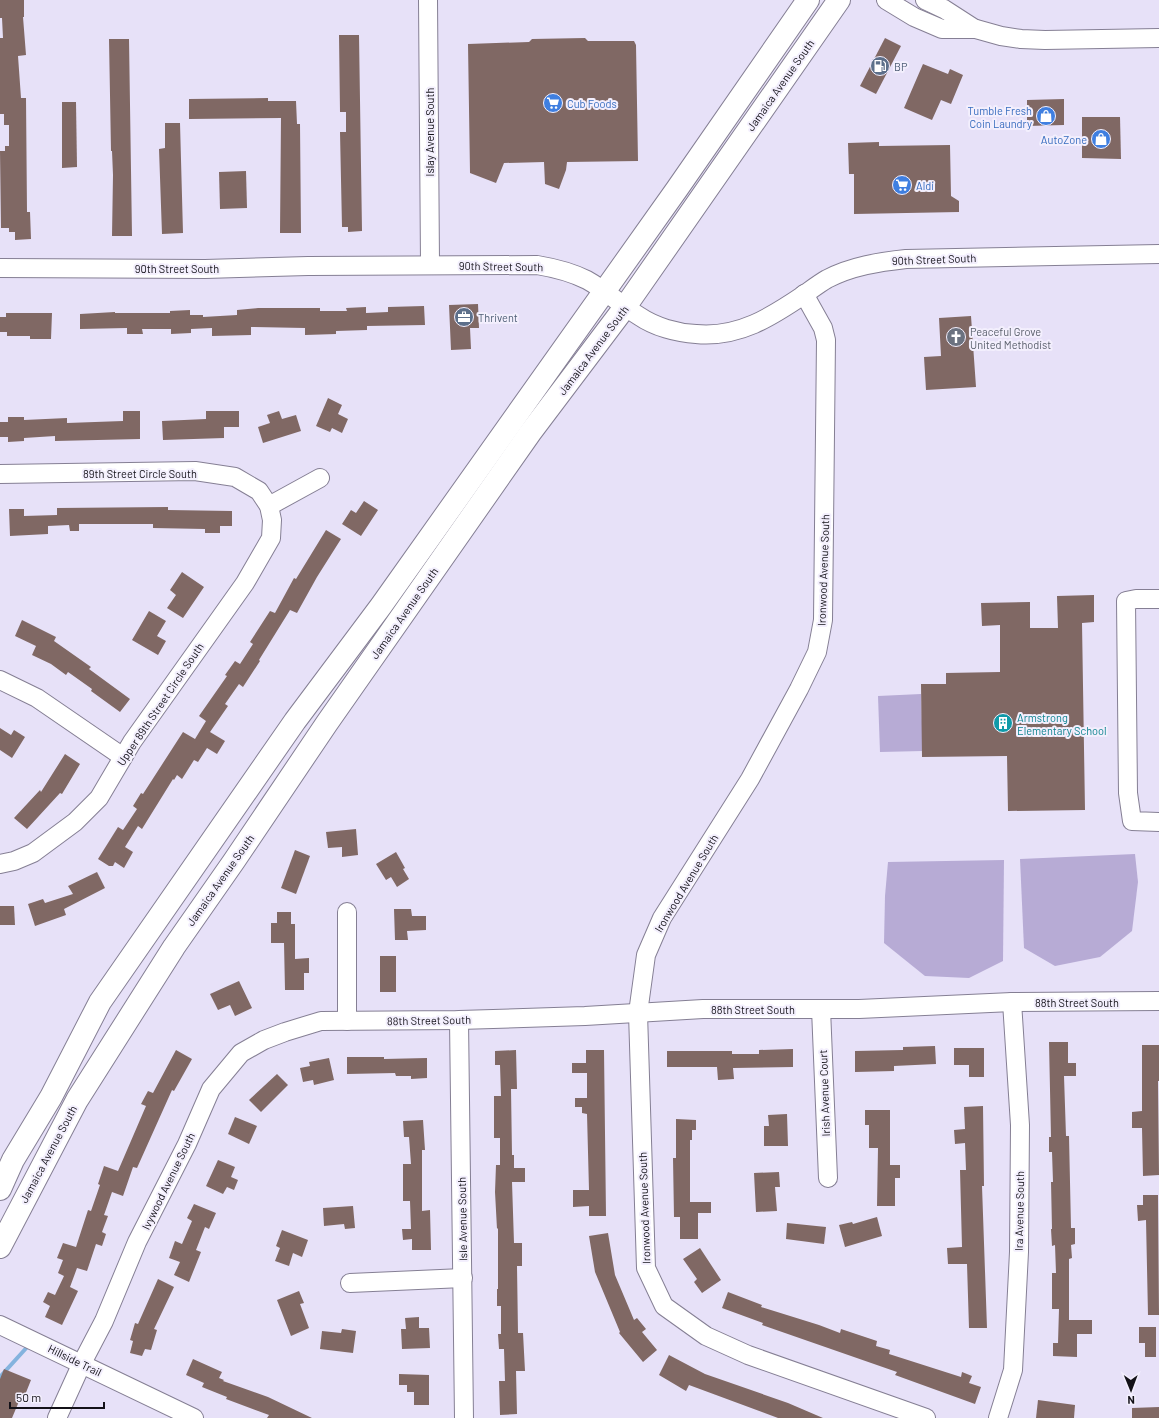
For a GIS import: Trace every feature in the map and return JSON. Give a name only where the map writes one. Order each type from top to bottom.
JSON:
[{"type":"main road","name":"Jamaica Avenue South","points":[[0,1189],[13,1160],[51,1097],[100,1002],[295,721],[381,606],[681,183],[808,0]]},
{"type":"main road","name":"Jamaica Avenue South","points":[[0,1247],[77,1100],[174,947],[327,723],[530,434],[625,307],[839,0]]},
{"type":"street","name":"Islay Avenue South","points":[[428,0],[430,264]]},
{"type":"street","points":[[886,0],[914,17],[942,29],[976,29],[1001,36],[1033,40],[1159,38]]},
{"type":"street","points":[[925,0],[938,5],[976,29]]},
{"type":"street","name":"90th Street South","points":[[0,268],[205,269],[430,264],[538,265],[571,273],[588,281],[641,318],[662,327],[679,332],[715,334],[734,332],[752,326],[769,318],[827,279],[845,271],[883,261],[906,259],[1159,254]]},
{"type":"street","name":"Ironwood Avenue South","points":[[804,294],[823,328],[826,340],[823,620],[817,652],[799,689],[750,779],[662,918],[646,955],[638,1013],[646,1268],[664,1306],[706,1336],[748,1355],[926,1418]]},
{"type":"street","name":"89th Street Circle South","points":[[0,474],[195,471],[235,477],[259,491],[268,506]]},
{"type":"street","points":[[268,506],[320,478]]},
{"type":"street","name":"Upper 89th Street Circle South","points":[[0,864],[14,861],[33,853],[75,822],[100,798],[141,729],[244,583],[271,538],[272,520],[268,506]]},
{"type":"street","points":[[1159,599],[1136,599],[1126,601],[1128,793],[1132,820],[1159,822]]},
{"type":"street","points":[[0,680],[37,698],[123,757]]},
{"type":"street","points":[[347,912],[347,1021]]},
{"type":"street","name":"88th Street South","points":[[347,1021],[459,1020],[703,1009],[821,1009],[1012,1002],[1159,1002]]},
{"type":"street","name":"Ira Avenue South","points":[[998,1418],[1013,1370],[1019,1252],[1020,1125],[1012,1002]]},
{"type":"street","name":"Irish Avenue Court","points":[[821,1009],[828,1178]]},
{"type":"street","name":"Isle Avenue South","points":[[459,1020],[464,1418]]},
{"type":"street","name":"Ivywood Avenue South","points":[[57,1418],[82,1363],[104,1321],[137,1242],[187,1144],[211,1089],[241,1053],[264,1040],[321,1021],[347,1021]]},
{"type":"street","points":[[350,1283],[463,1278]]},
{"type":"street","name":"Hillside Trail","points":[[0,1325],[194,1418]]},
{"type":"shaded area","points":[[921,694],[923,751],[880,752],[878,696]]},
{"type":"shaded area","points":[[1135,854],[1138,882],[1132,931],[1100,957],[1055,966],[1024,948],[1020,859]]},
{"type":"shaded area","points":[[1004,860],[1003,961],[969,978],[925,976],[884,943],[885,896],[888,862]]},
{"type":"building","points":[[0,0],[24,0],[23,17],[26,55],[18,56],[21,98],[26,98],[27,212],[30,212],[31,239],[15,240],[15,232],[9,232],[9,228],[1,228],[0,151],[5,151],[5,146],[9,146],[9,125],[4,125],[4,114],[0,114],[0,38],[3,38],[2,18],[0,18]]},
{"type":"building","points":[[339,35],[359,35],[362,231],[348,232],[348,227],[342,227],[340,132],[346,132],[346,112],[340,112]]},
{"type":"building","name":"Cub Foods","points":[[585,38],[588,41],[634,41],[636,45],[638,161],[567,162],[566,170],[559,189],[545,184],[544,162],[504,163],[496,183],[470,173],[468,44],[529,42],[532,39]]},
{"type":"building","name":"BP","points":[[885,38],[901,46],[876,94],[860,86]]},
{"type":"building","points":[[109,39],[129,39],[132,236],[112,236],[113,175],[111,151]]},
{"type":"building","points":[[923,64],[948,74],[950,69],[963,75],[951,104],[941,100],[932,120],[904,108]]},
{"type":"building","points":[[268,98],[268,101],[296,101],[297,124],[300,124],[301,233],[280,233],[281,118],[189,119],[189,99]]},
{"type":"building","name":"Tumble Fresh Coin Laundry","points":[[1064,99],[1064,125],[1027,126],[1027,100]]},
{"type":"building","points":[[62,102],[76,102],[77,167],[62,168]]},
{"type":"building","name":"AutoZone","points":[[1082,117],[1120,117],[1121,159],[1082,158]]},
{"type":"building","points":[[165,123],[180,123],[183,233],[162,234],[159,149],[165,148]]},
{"type":"building","name":"Aldi","points":[[879,142],[879,146],[950,145],[951,196],[959,201],[959,212],[854,214],[854,174],[849,174],[848,143]]},
{"type":"building","points":[[246,171],[247,208],[220,209],[219,172]]},
{"type":"building","name":"Thrivent","points":[[478,304],[479,328],[470,328],[471,349],[451,350],[449,305]]},
{"type":"building","points":[[424,306],[425,325],[367,326],[367,330],[336,331],[336,334],[305,335],[305,328],[251,327],[251,335],[212,336],[212,328],[191,329],[191,333],[171,334],[171,329],[142,329],[143,334],[127,334],[127,328],[80,329],[80,314],[115,312],[170,313],[170,311],[190,310],[190,315],[203,315],[203,317],[237,315],[237,310],[258,308],[320,308],[320,311],[347,311],[346,308],[366,307],[366,313],[388,312],[388,307]]},
{"type":"building","points":[[6,313],[52,313],[51,339],[30,339],[30,336],[7,336],[7,332],[0,332],[0,317],[6,317]]},
{"type":"building","name":"Peaceful Grove United Methodist","points":[[971,316],[976,387],[926,390],[924,357],[941,356],[939,318]]},
{"type":"building","points":[[328,398],[342,405],[338,414],[348,419],[342,433],[332,428],[330,432],[316,426]]},
{"type":"building","points":[[123,411],[140,411],[140,439],[55,441],[55,436],[24,438],[24,441],[8,442],[8,437],[0,437],[0,422],[8,422],[8,417],[24,417],[24,420],[67,418],[67,423],[123,421]]},
{"type":"building","points":[[206,411],[239,411],[239,427],[224,427],[224,438],[163,440],[162,421],[206,419]]},
{"type":"building","points":[[279,411],[282,419],[296,415],[301,431],[263,443],[258,427],[270,423],[267,415]]},
{"type":"building","points":[[364,501],[378,510],[361,536],[342,524],[351,510],[356,513]]},
{"type":"building","points":[[168,507],[168,510],[232,511],[232,526],[220,526],[220,533],[205,533],[205,529],[153,528],[153,524],[79,524],[79,531],[70,531],[69,525],[48,526],[48,534],[10,536],[9,509],[24,509],[24,516],[57,515],[57,508]]},
{"type":"building","points":[[326,530],[341,539],[317,577],[297,613],[290,610],[243,687],[239,684],[225,704],[228,706],[210,732],[225,741],[217,754],[207,748],[198,762],[194,760],[182,779],[177,775],[174,780],[173,779],[142,829],[138,826],[125,847],[133,852],[124,868],[115,862],[113,866],[109,866],[98,859],[118,827],[123,830],[137,809],[133,806],[141,793],[143,794],[183,732],[195,739],[206,721],[199,716],[227,676],[225,675],[235,661],[240,664],[253,644],[250,642],[270,611],[275,613],[294,578],[296,579]]},
{"type":"building","points":[[182,572],[204,587],[183,618],[167,608],[176,595],[170,590]]},
{"type":"building","name":"Armstrong Elementary School","points":[[1094,595],[1094,622],[1082,623],[1085,810],[1008,811],[1007,756],[922,757],[921,684],[946,684],[946,673],[1000,672],[1000,625],[982,626],[981,603],[1030,602],[1030,628],[1058,628],[1057,596]]},
{"type":"building","points":[[149,611],[166,621],[157,636],[166,641],[158,655],[132,640]]},
{"type":"building","points":[[22,620],[56,637],[54,641],[91,667],[89,669],[130,699],[120,712],[68,672],[66,675],[51,664],[32,655],[36,646],[15,636]]},
{"type":"building","points":[[0,728],[11,735],[14,730],[25,737],[12,758],[0,750]]},
{"type":"building","points":[[65,754],[80,764],[62,794],[60,793],[27,829],[14,818],[40,790],[41,792]]},
{"type":"building","points":[[356,829],[358,855],[342,857],[342,847],[328,848],[326,832]]},
{"type":"building","points":[[295,850],[310,856],[296,894],[281,888]]},
{"type":"building","points":[[396,852],[409,879],[397,887],[391,877],[386,880],[376,864]]},
{"type":"building","points":[[97,872],[105,888],[64,909],[66,915],[35,926],[28,904],[43,899],[45,903],[73,894],[68,886]]},
{"type":"building","points":[[0,906],[14,906],[15,925],[0,925]]},
{"type":"building","points":[[394,909],[411,909],[412,916],[426,916],[426,930],[407,931],[408,940],[395,940]]},
{"type":"building","points":[[277,912],[291,912],[291,924],[295,924],[295,959],[309,958],[309,973],[304,973],[304,990],[285,990],[284,943],[271,943],[271,923],[277,923]]},
{"type":"building","points":[[380,956],[396,956],[396,992],[380,992]]},
{"type":"building","points":[[239,981],[252,1008],[235,1016],[230,1005],[218,1010],[210,994]]},
{"type":"building","points":[[1049,1042],[1068,1042],[1068,1063],[1076,1063],[1076,1076],[1064,1076],[1066,1136],[1069,1136],[1071,1228],[1075,1228],[1075,1244],[1071,1245],[1072,1258],[1069,1259],[1069,1320],[1092,1320],[1092,1334],[1077,1334],[1077,1357],[1053,1356],[1053,1343],[1058,1343],[1059,1309],[1052,1309],[1052,1273],[1056,1273],[1055,1245],[1052,1246],[1051,1229],[1051,1182],[1053,1182],[1052,1152],[1049,1152],[1049,1137],[1051,1137]]},
{"type":"building","points":[[1142,1045],[1159,1045],[1159,1175],[1143,1176],[1142,1128],[1132,1128],[1132,1112],[1142,1111]]},
{"type":"building","points":[[935,1046],[936,1064],[894,1066],[894,1071],[855,1072],[855,1051],[903,1050],[903,1047]]},
{"type":"building","points":[[954,1048],[984,1048],[984,1077],[969,1077],[969,1065],[954,1065]]},
{"type":"building","points":[[793,1049],[793,1067],[733,1068],[734,1079],[718,1080],[717,1067],[667,1067],[667,1051],[732,1051],[732,1054],[759,1054],[759,1050]]},
{"type":"building","points":[[176,1050],[192,1059],[174,1091],[172,1090],[137,1168],[133,1167],[123,1196],[112,1192],[104,1215],[108,1216],[102,1232],[106,1234],[102,1246],[96,1244],[87,1271],[77,1268],[70,1287],[78,1291],[62,1325],[45,1317],[50,1306],[43,1302],[48,1292],[55,1295],[64,1276],[58,1273],[63,1260],[57,1258],[63,1243],[76,1247],[88,1210],[91,1211],[100,1185],[98,1184],[104,1166],[118,1171],[146,1106],[141,1104],[148,1091],[153,1093]]},
{"type":"building","points":[[516,1050],[517,1089],[511,1089],[512,1155],[514,1155],[514,1168],[525,1168],[525,1182],[512,1182],[514,1243],[522,1243],[522,1266],[517,1266],[518,1333],[523,1333],[525,1371],[516,1371],[517,1414],[500,1415],[499,1381],[505,1381],[504,1349],[499,1349],[498,1334],[501,1334],[501,1306],[497,1306],[498,1228],[497,1229],[495,1192],[496,1165],[500,1165],[500,1138],[494,1138],[494,1096],[501,1096],[500,1065],[495,1065],[495,1051]]},
{"type":"building","points":[[586,1050],[604,1050],[606,1216],[589,1216],[589,1206],[573,1207],[573,1190],[589,1190],[587,1114],[582,1113],[582,1107],[575,1107],[575,1098],[587,1098],[587,1073],[572,1073],[572,1063],[586,1063]]},
{"type":"building","points":[[347,1057],[384,1057],[384,1059],[427,1058],[427,1078],[411,1079],[411,1076],[396,1076],[395,1073],[347,1074]]},
{"type":"building","points":[[329,1058],[334,1080],[314,1085],[313,1080],[303,1082],[300,1068],[310,1066],[309,1062]]},
{"type":"building","points":[[277,1074],[288,1085],[261,1112],[249,1100]]},
{"type":"building","points":[[983,1106],[984,1186],[982,1186],[987,1328],[969,1328],[967,1264],[948,1264],[947,1248],[962,1247],[960,1170],[966,1170],[965,1143],[955,1144],[954,1130],[965,1129],[964,1107]]},
{"type":"building","points":[[865,1110],[890,1110],[890,1165],[900,1165],[900,1178],[895,1178],[895,1206],[877,1206],[878,1148],[869,1148],[869,1125],[865,1125]]},
{"type":"building","points":[[787,1114],[788,1146],[764,1146],[764,1126],[769,1126],[768,1115]]},
{"type":"building","points":[[235,1117],[257,1126],[249,1144],[228,1134]]},
{"type":"building","points":[[676,1119],[696,1120],[696,1130],[692,1130],[692,1140],[690,1140],[690,1202],[711,1202],[711,1213],[698,1213],[698,1239],[680,1239],[680,1217],[674,1217],[673,1158],[676,1158]]},
{"type":"building","points":[[423,1120],[425,1150],[422,1150],[422,1211],[430,1210],[431,1250],[412,1250],[412,1239],[403,1240],[402,1229],[411,1229],[410,1201],[403,1201],[403,1164],[411,1164],[409,1137],[404,1137],[403,1121]]},
{"type":"building","points":[[218,1160],[235,1167],[231,1177],[238,1180],[234,1190],[227,1187],[223,1194],[206,1186]]},
{"type":"building","points":[[779,1172],[780,1187],[775,1187],[777,1211],[756,1212],[754,1173]]},
{"type":"building","points":[[1143,1195],[1158,1195],[1159,1315],[1148,1315],[1146,1220],[1138,1221],[1137,1205],[1143,1205]]},
{"type":"building","points":[[194,1204],[216,1213],[209,1229],[205,1227],[196,1250],[201,1252],[189,1282],[174,1275],[180,1262],[169,1258],[175,1241],[182,1244],[192,1221],[187,1218]]},
{"type":"building","points":[[353,1206],[355,1228],[345,1229],[344,1224],[324,1226],[323,1208]]},
{"type":"building","points":[[877,1217],[882,1236],[845,1247],[839,1225],[852,1222],[853,1224]]},
{"type":"building","points":[[787,1223],[826,1227],[824,1244],[786,1239]]},
{"type":"building","points":[[282,1230],[308,1240],[302,1257],[293,1253],[289,1266],[275,1261],[280,1248],[276,1246]]},
{"type":"building","points":[[608,1233],[615,1275],[634,1320],[637,1318],[646,1329],[642,1332],[657,1350],[643,1362],[619,1333],[620,1332],[595,1272],[589,1236]]},
{"type":"building","points":[[700,1248],[721,1280],[702,1293],[694,1282],[697,1279],[683,1259]]},
{"type":"building","points":[[158,1279],[174,1287],[154,1329],[157,1330],[151,1350],[145,1349],[142,1356],[130,1353],[133,1341],[130,1340],[135,1323],[138,1324]]},
{"type":"building","points":[[299,1291],[304,1303],[300,1304],[309,1328],[291,1336],[277,1300]]},
{"type":"building","points":[[728,1292],[762,1305],[761,1307],[840,1333],[841,1329],[877,1341],[876,1346],[890,1350],[889,1354],[961,1377],[962,1372],[972,1376],[969,1383],[981,1387],[975,1404],[895,1375],[897,1372],[762,1325],[763,1323],[722,1308]]},
{"type":"building","points":[[419,1317],[419,1328],[429,1328],[430,1348],[402,1349],[401,1329],[406,1329],[405,1318]]},
{"type":"building","points":[[1139,1327],[1156,1327],[1156,1357],[1145,1357],[1145,1343],[1139,1343]]},
{"type":"building","points":[[342,1329],[356,1331],[353,1353],[320,1349],[322,1331],[341,1333]]},
{"type":"building","points":[[669,1355],[705,1374],[788,1403],[823,1418],[778,1418],[689,1385],[686,1391],[659,1375]]},
{"type":"building","points":[[193,1359],[222,1372],[219,1378],[224,1380],[223,1381],[268,1397],[312,1418],[267,1418],[269,1415],[226,1399],[227,1397],[202,1387],[204,1383],[186,1375]]},
{"type":"building","points":[[4,1369],[31,1380],[23,1400],[20,1399],[12,1418],[0,1418],[0,1379]]},
{"type":"building","points":[[399,1374],[429,1375],[429,1405],[414,1405],[414,1392],[407,1392],[407,1385],[399,1385]]},
{"type":"building","points":[[1038,1400],[1075,1405],[1074,1418],[1036,1418]]},
{"type":"building","points":[[1159,1407],[1159,1418],[1132,1418],[1132,1408]]},
{"type":"waterway","points":[[0,1377],[29,1345]]},
{"type":"place","name":"BP","points":[[880,66]]},
{"type":"place","name":"Cub Foods","points":[[553,103]]},
{"type":"place","name":"Tumble Fresh Coin Laundry","points":[[1046,116]]},
{"type":"place","name":"AutoZone","points":[[1101,139]]},
{"type":"place","name":"Aldi","points":[[902,185]]},
{"type":"place","name":"Thrivent","points":[[464,317]]},
{"type":"place","name":"Peaceful Grove United Methodist","points":[[956,337]]},
{"type":"place","name":"Armstrong Elementary School","points":[[1003,723]]}]
